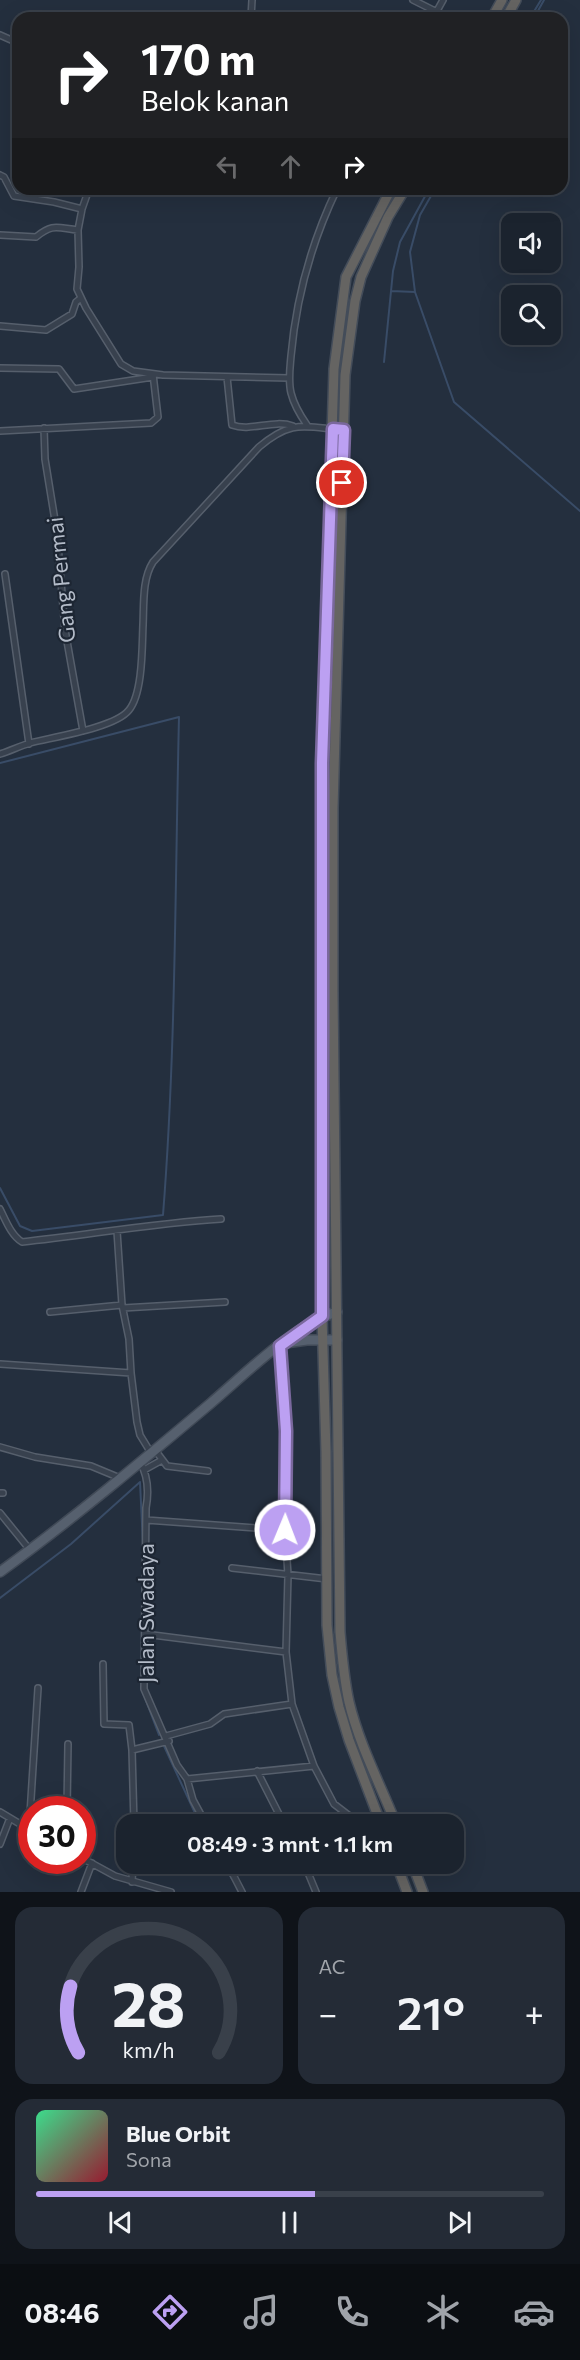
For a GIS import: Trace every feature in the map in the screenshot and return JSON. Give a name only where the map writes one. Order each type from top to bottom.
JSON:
[{"type":"highway","points":[[377,1814],[339,1707],[332,1675],[327,1625],[322,1316],[322,763],[336,346],[346,277],[388,195]]},
{"type":"highway","points":[[392,1814],[350,1704],[342,1663],[333,808],[345,375],[359,285],[368,258],[402,195]]},
{"type":"highway","points":[[400,1874],[407,1892]]},
{"type":"highway","points":[[416,1874],[423,1892]]},
{"type":"main road","points":[[0,1572],[120,1478],[142,1466],[153,1452],[281,1345],[322,1316],[337,1312]]},
{"type":"main road","points":[[281,1345],[337,1340]]},
{"type":"street","points":[[413,0],[437,12],[443,0]]},
{"type":"street","points":[[0,175],[4,177],[12,192]]},
{"type":"street","points":[[13,195],[82,209]]},
{"type":"street","points":[[87,195],[78,230],[77,289],[121,364],[133,371],[153,375],[289,378]]},
{"type":"street","points":[[307,425],[297,411],[291,393],[289,378],[293,338],[315,242],[335,195]]},
{"type":"street","points":[[0,235],[36,237],[43,229],[50,227],[78,230]]},
{"type":"street","points":[[0,326],[46,330],[72,314],[76,302],[81,298]]},
{"type":"street","points":[[0,368],[62,370],[74,389],[153,375]]},
{"type":"street","points":[[0,431],[154,422],[158,417],[153,375]]},
{"type":"street","points":[[227,377],[232,425],[240,427],[285,424],[344,430]]},
{"type":"street","points":[[0,754],[29,744],[83,731],[125,714],[132,705],[141,660],[145,593],[153,562],[258,447],[276,434],[293,426]]},
{"type":"street","name":"Gang Permai","points":[[44,429],[45,459],[57,532],[65,630],[83,731]]},
{"type":"street","points":[[5,574],[29,744]]},
{"type":"street","points":[[0,1209],[7,1225],[22,1242],[174,1222],[220,1219]]},
{"type":"street","points":[[0,1225],[7,1225]]},
{"type":"street","points":[[117,1231],[123,1307],[140,1435],[153,1452],[173,1468],[208,1471]]},
{"type":"street","points":[[50,1312],[225,1302]]},
{"type":"street","points":[[281,1345],[286,1431],[285,1530],[288,1575],[286,1652],[292,1704],[314,1766],[334,1804],[347,1814]]},
{"type":"street","points":[[0,1364],[131,1373]]},
{"type":"street","points":[[0,1447],[35,1457],[91,1466],[120,1478]]},
{"type":"street","points":[[142,1466],[162,1460]]},
{"type":"street","name":"Jalan Swadaya","points":[[142,1466],[149,1496],[146,1521],[144,1689],[177,1765],[188,1779],[193,1800],[201,1814]]},
{"type":"street","points":[[0,1513],[30,1550]]},
{"type":"street","points":[[146,1521],[285,1530]]},
{"type":"street","points":[[232,1568],[327,1579]]},
{"type":"street","points":[[145,1634],[286,1652]]},
{"type":"street","points":[[103,1664],[104,1724],[129,1725],[134,1814]]},
{"type":"street","points":[[32,1796],[38,1688]]},
{"type":"street","points":[[132,1750],[210,1724],[224,1714],[292,1704]]},
{"type":"street","points":[[67,1796],[68,1744]]},
{"type":"street","points":[[188,1779],[314,1766]]},
{"type":"street","points":[[257,1771],[279,1814]]},
{"type":"street","points":[[0,1812],[18,1823]]},
{"type":"street","points":[[0,1844],[10,1818]]},
{"type":"street","points":[[96,1865],[132,1882],[171,1892]]},
{"type":"street","points":[[81,1892],[88,1874]]},
{"type":"street","points":[[132,1874],[132,1882]]},
{"type":"street","points":[[232,1874],[242,1892]]},
{"type":"street","points":[[309,1874],[316,1892]]},
{"type":"street","points":[[147,1892],[150,1885]]},
{"type":"waterway","points":[[534,12],[541,0]]},
{"type":"waterway","points":[[537,12],[544,0]]},
{"type":"waterway","points":[[384,362],[393,271],[400,242],[426,195]]},
{"type":"waterway","points":[[432,195],[420,215],[410,252],[415,292],[454,402],[580,511]]},
{"type":"waterway","points":[[391,291],[415,292]]},
{"type":"waterway","points":[[0,763],[179,717],[173,1029],[163,1215],[32,1231],[20,1226],[0,1188]]},
{"type":"waterway","points":[[0,1598],[71,1544],[140,1482],[143,1545]]},
{"type":"waterway","points":[[142,1650],[142,1677]]},
{"type":"waterway","points":[[145,1698],[159,1735]]},
{"type":"waterway","points":[[164,1746],[195,1814]]},
{"type":"waterway","points":[[229,1874],[232,1879]]},
{"type":"route","points":[[285,1530],[286,1431],[280,1346],[322,1316],[322,763],[333,429],[344,430],[342,483]]}]
